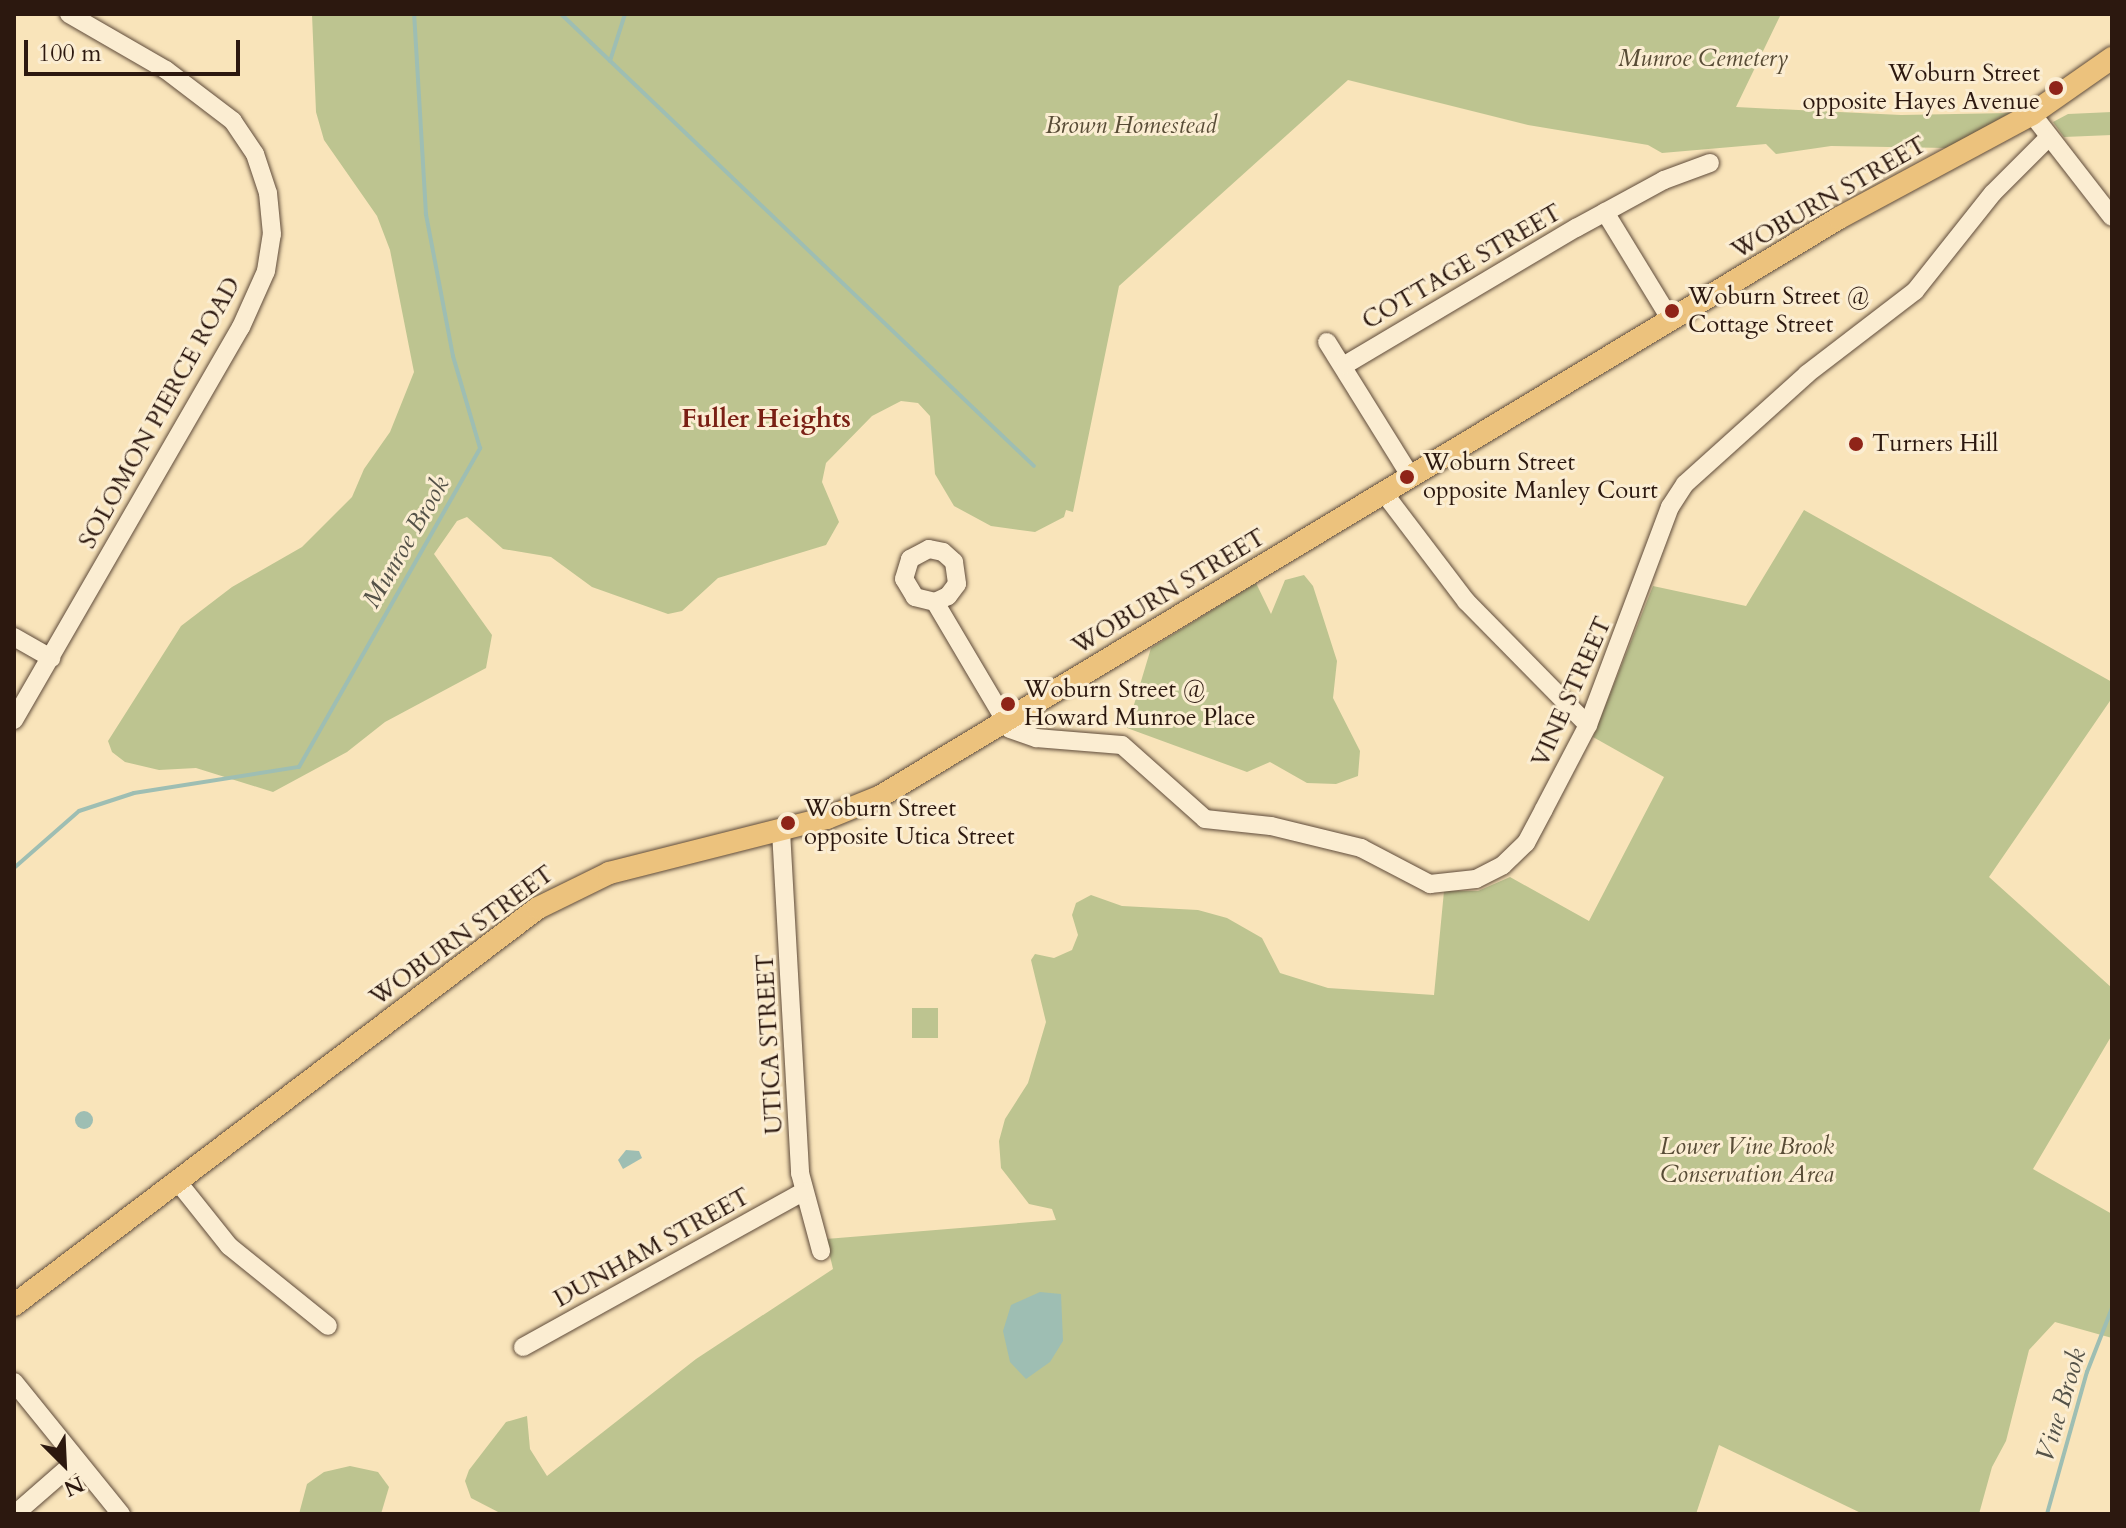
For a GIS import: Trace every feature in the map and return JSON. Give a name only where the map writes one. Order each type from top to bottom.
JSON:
[{"type":"main road","name":"WOBURN STREET","points":[[14,1305],[538,908],[628,867],[781,831],[881,796],[1866,203],[2032,114],[2112,58]]},
{"type":"street","name":"SOLOMON PIERCE ROAD","points":[[14,720],[241,327],[266,271],[272,234],[268,193],[255,154],[233,121],[166,70],[69,14]]},
{"type":"street","points":[[2032,114],[2047,139],[2112,217]]},
{"type":"street","name":"VINE STREET","points":[[1002,723],[1036,738],[1122,745],[1205,819],[1271,826],[1361,848],[1430,884],[1448,885],[1490,872],[1526,843],[1588,725],[1670,507],[1685,484],[1814,368],[1915,291],[2005,179],[2047,139]]},
{"type":"street","name":"COTTAGE STREET","points":[[1345,365],[1605,212],[1710,163]]},
{"type":"street","points":[[1605,212],[1671,320]]},
{"type":"street","points":[[1327,342],[1345,365],[1411,477]]},
{"type":"street","points":[[1384,493],[1466,601],[1588,725]]},
{"type":"street","points":[[935,602],[1002,723]]},
{"type":"street","points":[[14,637],[51,658]]},
{"type":"street","name":"UTICA STREET","points":[[781,831],[804,1191],[821,1251]]},
{"type":"street","points":[[178,1182],[229,1246],[328,1326]]},
{"type":"street","name":"DUNHAM STREET","points":[[523,1347],[804,1191]]},
{"type":"street","points":[[14,1382],[121,1514]]},
{"type":"street","points":[[15,1514],[77,1460]]},
{"type":"green space","points":[[312,14],[1781,14],[1736,107],[1901,115],[2010,113],[1947,148],[1831,146],[1776,154],[1766,144],[1662,153],[1648,145],[1528,125],[1348,80],[1119,286],[1073,512],[1066,510],[1064,517],[1035,532],[991,526],[954,506],[935,474],[930,416],[918,403],[901,401],[872,416],[826,463],[822,482],[839,522],[826,545],[718,578],[682,611],[668,614],[592,587],[551,557],[503,549],[467,517],[457,521],[434,554],[492,635],[486,668],[385,722],[347,752],[273,792],[196,768],[159,770],[125,762],[112,752],[108,741],[181,626],[232,587],[302,547],[352,497],[364,469],[390,432],[414,372],[390,250],[377,216],[324,140],[316,112]]},
{"type":"green space","points":[[2112,112],[2112,135],[2064,137],[2053,122],[2068,114]]},
{"type":"green space","name":"Lower Vine Brook Conservation Area","points":[[1804,510],[2112,682],[2112,698],[1989,877],[2112,988],[2112,1035],[2033,1169],[2112,1214],[2112,1338],[2055,1322],[2029,1350],[2006,1441],[1992,1467],[1979,1514],[1863,1514],[1719,1445],[1696,1514],[502,1514],[471,1498],[465,1481],[469,1470],[506,1422],[527,1416],[530,1449],[547,1476],[696,1359],[833,1269],[826,1239],[1056,1220],[1052,1209],[1029,1204],[1001,1168],[999,1141],[1005,1119],[1028,1083],[1046,1022],[1031,960],[1035,954],[1054,958],[1072,950],[1078,935],[1072,915],[1076,903],[1091,895],[1122,906],[1198,910],[1227,918],[1262,938],[1280,973],[1328,988],[1434,995],[1444,891],[1478,891],[1510,877],[1589,921],[1664,777],[1593,737],[1653,586],[1746,606]]},
{"type":"green space","points":[[1304,575],[1313,586],[1337,661],[1333,698],[1360,751],[1358,776],[1336,784],[1307,783],[1270,762],[1247,772],[1127,728],[1151,648],[1256,583],[1271,614],[1285,580]]},
{"type":"green space","points":[[912,1008],[938,1008],[938,1038],[912,1038]]},
{"type":"green space","points":[[350,1466],[378,1472],[389,1487],[381,1514],[299,1514],[307,1484],[324,1472]]},
{"type":"water","points":[[80,1111],[88,1111],[93,1120],[91,1127],[80,1129],[75,1124],[75,1116]]},
{"type":"water","points":[[626,1150],[639,1151],[642,1158],[623,1169],[618,1160]]},
{"type":"water","points":[[1040,1292],[1061,1294],[1063,1341],[1050,1362],[1026,1379],[1010,1362],[1003,1331],[1011,1305]]},
{"type":"waterway","name":"Munroe Brook","points":[[14,868],[79,811],[134,793],[299,767],[480,448],[453,356],[426,214],[414,14]]},
{"type":"waterway","points":[[561,14],[1034,466]]},
{"type":"waterway","points":[[610,61],[625,14]]},
{"type":"waterway","name":"Vine Brook","points":[[2047,1514],[2087,1372],[2112,1308]]},
{"type":"place","name":"Woburn Street opposite Hayes Avenue","points":[[2056,88]]},
{"type":"place","name":"Woburn Street @ Cottage Street","points":[[1672,311]]},
{"type":"place","name":"Turners Hill","points":[[1856,444]]},
{"type":"place","name":"Woburn Street opposite Manley Court","points":[[1407,477]]},
{"type":"place","name":"Woburn Street @ Howard Munroe Place","points":[[1008,704]]},
{"type":"place","name":"Woburn Street opposite Utica Street","points":[[788,823]]},
{"type":"district","name":"Fuller Heights","points":[[766,419]]},
{"type":"park label","name":"Munroe Cemetery","points":[[1703,59]]},
{"type":"park label","name":"Brown Homestead","points":[[1131,126]]}]
